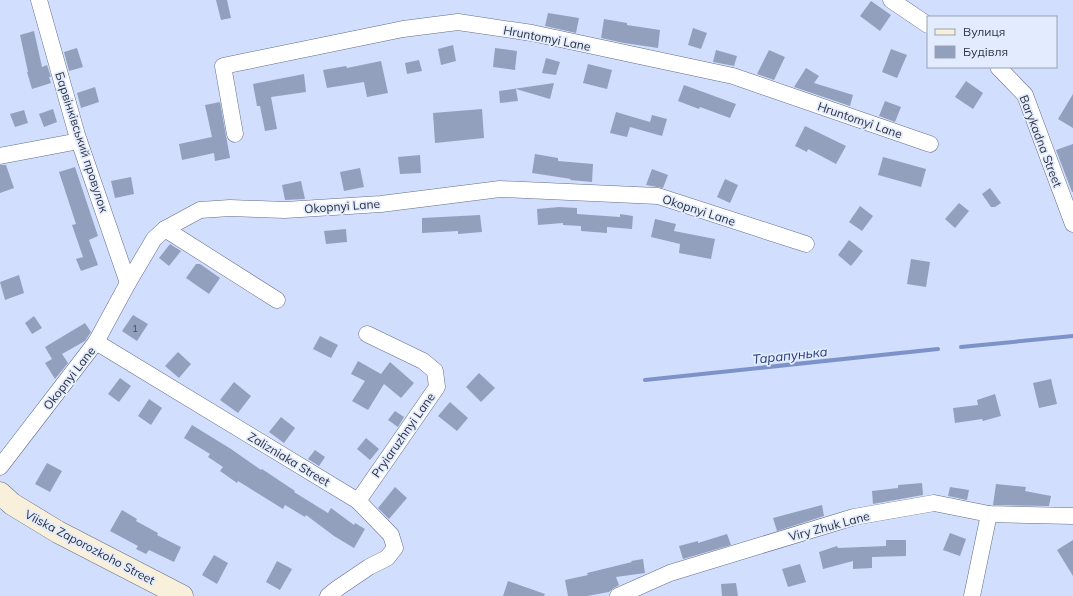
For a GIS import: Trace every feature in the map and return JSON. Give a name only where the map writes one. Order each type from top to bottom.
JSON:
[{"type":"street","name":"Барвінківський провулок","points":[[39,0],[79,141],[128,282]]},
{"type":"street","points":[[891,0],[927,24]]},
{"type":"street","name":"Hruntomyi Lane","points":[[235,134],[223,66],[403,29],[458,22],[532,34],[733,76],[930,144]]},
{"type":"street","name":"Barykadna Street","points":[[999,68],[1025,95],[1073,224]]},
{"type":"street","points":[[0,156],[79,141]]},
{"type":"street","name":"Okopnyi Lane","points":[[0,467],[96,342],[128,282],[154,239],[165,229],[200,210],[230,208],[285,210],[381,204],[500,189],[658,196],[806,244]]},
{"type":"street","points":[[165,229],[277,300]]},
{"type":"street","name":"Pryiaruzhnyi Lane","points":[[358,501],[437,387],[434,371],[422,361],[367,334]]},
{"type":"street","name":"Zalizniaka Street","points":[[96,342],[358,501],[391,535],[395,548],[387,558],[369,567],[328,596]]},
{"type":"street","name":"Viiska Zaporozkoho Street","points":[[0,493],[12,504],[58,532],[182,596]]},
{"type":"street","name":"Viry Zhuk Lane","points":[[618,596],[670,573],[854,517],[934,503],[989,514],[1073,516]]},
{"type":"street","points":[[972,596],[989,514]]},
{"type":"building","points":[[216,0],[227,0],[231,18],[221,20]]},
{"type":"building","points":[[871,1],[891,15],[880,31],[860,16]]},
{"type":"building","points":[[548,13],[579,18],[576,33],[545,26]]},
{"type":"building","points":[[604,19],[627,23],[627,25],[660,30],[658,48],[601,38]]},
{"type":"building","points":[[693,28],[707,33],[701,49],[688,45]]},
{"type":"building","points":[[34,31],[42,67],[47,65],[51,77],[49,77],[51,83],[32,89],[20,35]]},
{"type":"building","points":[[453,45],[456,61],[441,65],[438,49]]},
{"type":"building","points":[[77,48],[83,67],[69,71],[64,52]]},
{"type":"building","points":[[495,48],[517,51],[515,70],[493,67]]},
{"type":"building","points":[[891,49],[907,55],[897,78],[882,72]]},
{"type":"building","points":[[716,50],[737,56],[734,66],[713,62]]},
{"type":"building","points":[[769,50],[785,57],[774,80],[757,74]]},
{"type":"building","points":[[546,58],[560,62],[556,75],[542,73]]},
{"type":"building","points":[[419,60],[422,71],[407,74],[405,63]]},
{"type":"building","points":[[381,61],[388,93],[367,97],[364,82],[327,88],[323,70],[346,66],[347,68]]},
{"type":"building","points":[[588,64],[612,70],[607,89],[583,83]]},
{"type":"building","points":[[806,68],[819,76],[814,83],[853,95],[850,106],[794,87]]},
{"type":"building","points":[[304,74],[306,92],[271,97],[277,129],[265,131],[260,106],[257,106],[253,84]]},
{"type":"building","points":[[966,81],[983,93],[973,109],[955,97]]},
{"type":"building","points":[[554,83],[550,99],[516,89],[518,101],[500,103],[499,91]]},
{"type":"building","points":[[684,85],[736,104],[730,118],[678,101]]},
{"type":"building","points":[[95,87],[99,102],[81,108],[77,93]]},
{"type":"building","points":[[1073,94],[1073,128],[1058,119]]},
{"type":"building","points":[[885,101],[901,107],[895,122],[879,116]]},
{"type":"building","points":[[220,102],[230,158],[215,161],[214,153],[182,160],[179,144],[212,137],[205,105]]},
{"type":"building","points":[[53,109],[57,122],[44,127],[39,114]]},
{"type":"building","points":[[482,109],[484,138],[435,143],[433,113]]},
{"type":"building","points":[[24,110],[28,123],[15,127],[10,114]]},
{"type":"building","points":[[616,112],[650,122],[652,115],[667,119],[662,136],[630,127],[627,137],[610,133]]},
{"type":"building","points":[[805,126],[846,146],[836,164],[808,149],[807,152],[795,146]]},
{"type":"building","points":[[1073,144],[1073,192],[1072,192],[1056,150]]},
{"type":"building","points":[[535,154],[558,158],[558,161],[593,164],[592,182],[570,180],[571,179],[532,173]]},
{"type":"building","points":[[420,155],[421,173],[400,174],[398,157]]},
{"type":"building","points":[[883,157],[926,169],[921,187],[878,175]]},
{"type":"building","points":[[0,165],[6,165],[14,188],[0,193]]},
{"type":"building","points":[[75,167],[98,236],[89,240],[98,265],[81,271],[76,259],[83,257],[72,225],[76,224],[59,172]]},
{"type":"building","points":[[360,168],[364,187],[344,191],[340,172]]},
{"type":"building","points":[[652,169],[668,175],[663,188],[646,185]]},
{"type":"building","points":[[131,177],[134,194],[115,198],[111,181]]},
{"type":"building","points":[[725,179],[738,185],[730,203],[717,197]]},
{"type":"building","points":[[301,181],[305,199],[285,200],[282,185]]},
{"type":"building","points":[[990,188],[1001,203],[995,207],[991,207],[982,194]]},
{"type":"building","points":[[959,203],[969,211],[955,228],[945,219]]},
{"type":"building","points":[[860,206],[873,216],[862,231],[849,222]]},
{"type":"building","points":[[559,207],[577,208],[577,214],[620,217],[620,214],[633,216],[632,229],[607,227],[607,233],[581,231],[581,226],[563,225],[563,223],[538,225],[537,209]]},
{"type":"building","points":[[480,215],[482,232],[458,234],[458,231],[422,233],[422,218]]},
{"type":"building","points":[[655,219],[676,224],[674,231],[715,239],[711,259],[679,253],[680,244],[651,237]]},
{"type":"building","points":[[346,229],[347,242],[326,244],[324,231]]},
{"type":"building","points":[[849,240],[863,251],[851,266],[838,255]]},
{"type":"building","points":[[170,244],[181,251],[169,266],[159,258]]},
{"type":"building","points":[[911,259],[930,262],[926,287],[907,284]]},
{"type":"building","points":[[196,264],[200,264],[220,278],[209,294],[186,278]]},
{"type":"building","points":[[19,275],[24,293],[5,300],[0,282]]},
{"type":"building","points":[[133,315],[148,324],[137,341],[122,331]]},
{"type":"building","points":[[34,316],[42,328],[32,334],[25,323]]},
{"type":"building","points":[[85,323],[91,332],[85,341],[62,354],[68,363],[55,379],[45,363],[52,359],[45,347]]},
{"type":"building","points":[[320,336],[338,345],[331,358],[313,349]]},
{"type":"building","points":[[178,352],[191,364],[179,378],[165,366]]},
{"type":"building","points":[[358,361],[381,374],[390,362],[414,383],[401,398],[384,384],[368,410],[352,401],[365,381],[351,374]]},
{"type":"building","points":[[479,373],[495,388],[481,402],[466,387]]},
{"type":"building","points":[[120,378],[131,386],[119,402],[108,394]]},
{"type":"building","points":[[1051,379],[1057,404],[1039,408],[1033,383]]},
{"type":"building","points":[[234,382],[251,396],[238,413],[220,400]]},
{"type":"building","points":[[995,394],[1001,416],[983,421],[982,419],[955,423],[953,408],[978,405],[977,400]]},
{"type":"building","points":[[149,399],[162,408],[151,425],[138,416]]},
{"type":"building","points":[[450,402],[468,418],[457,431],[438,416]]},
{"type":"building","points":[[395,411],[404,417],[398,427],[388,420]]},
{"type":"building","points":[[281,417],[295,428],[284,443],[269,432]]},
{"type":"building","points":[[192,425],[328,513],[331,508],[354,525],[355,523],[365,529],[354,548],[334,536],[306,515],[305,517],[285,505],[283,509],[238,481],[237,483],[220,471],[223,467],[208,457],[210,454],[184,438]]},
{"type":"building","points":[[366,438],[379,449],[370,460],[357,449]]},
{"type":"building","points":[[315,450],[325,457],[319,466],[308,459]]},
{"type":"building","points":[[47,463],[62,471],[50,492],[35,484]]},
{"type":"building","points":[[922,483],[923,495],[873,504],[872,491],[898,488],[898,485]]},
{"type":"building","points":[[996,484],[1026,487],[1025,491],[1051,496],[1049,506],[993,505]]},
{"type":"building","points":[[395,487],[407,498],[389,519],[378,508]]},
{"type":"building","points":[[950,487],[969,490],[967,500],[948,496]]},
{"type":"building","points":[[822,505],[824,516],[777,531],[773,518]]},
{"type":"building","points":[[122,510],[137,519],[136,521],[158,533],[157,535],[181,547],[174,562],[149,550],[146,554],[136,549],[138,546],[110,531]]},
{"type":"building","points":[[950,533],[966,539],[960,556],[943,550]]},
{"type":"building","points":[[727,534],[731,545],[683,559],[679,546],[698,541],[698,543]]},
{"type":"building","points":[[886,540],[906,540],[906,556],[872,557],[872,568],[853,569],[853,561],[823,569],[819,552],[837,546],[838,548],[886,546]]},
{"type":"building","points":[[1073,540],[1073,576],[1057,550]]},
{"type":"building","points":[[214,555],[228,563],[217,584],[202,575]]},
{"type":"building","points":[[643,559],[645,573],[616,577],[619,585],[609,592],[587,596],[568,596],[565,580]]},
{"type":"building","points":[[277,561],[292,569],[280,590],[266,582]]},
{"type":"building","points":[[800,564],[806,582],[788,587],[782,569]]},
{"type":"building","points":[[508,581],[545,594],[544,596],[503,596]]},
{"type":"building","points":[[736,583],[738,596],[722,596],[721,584]]},
{"type":"waterway","name":"Тарапунька","points":[[961,347],[1073,336]]},
{"type":"waterway","name":"Тарапунька","points":[[645,380],[938,349]]}]
